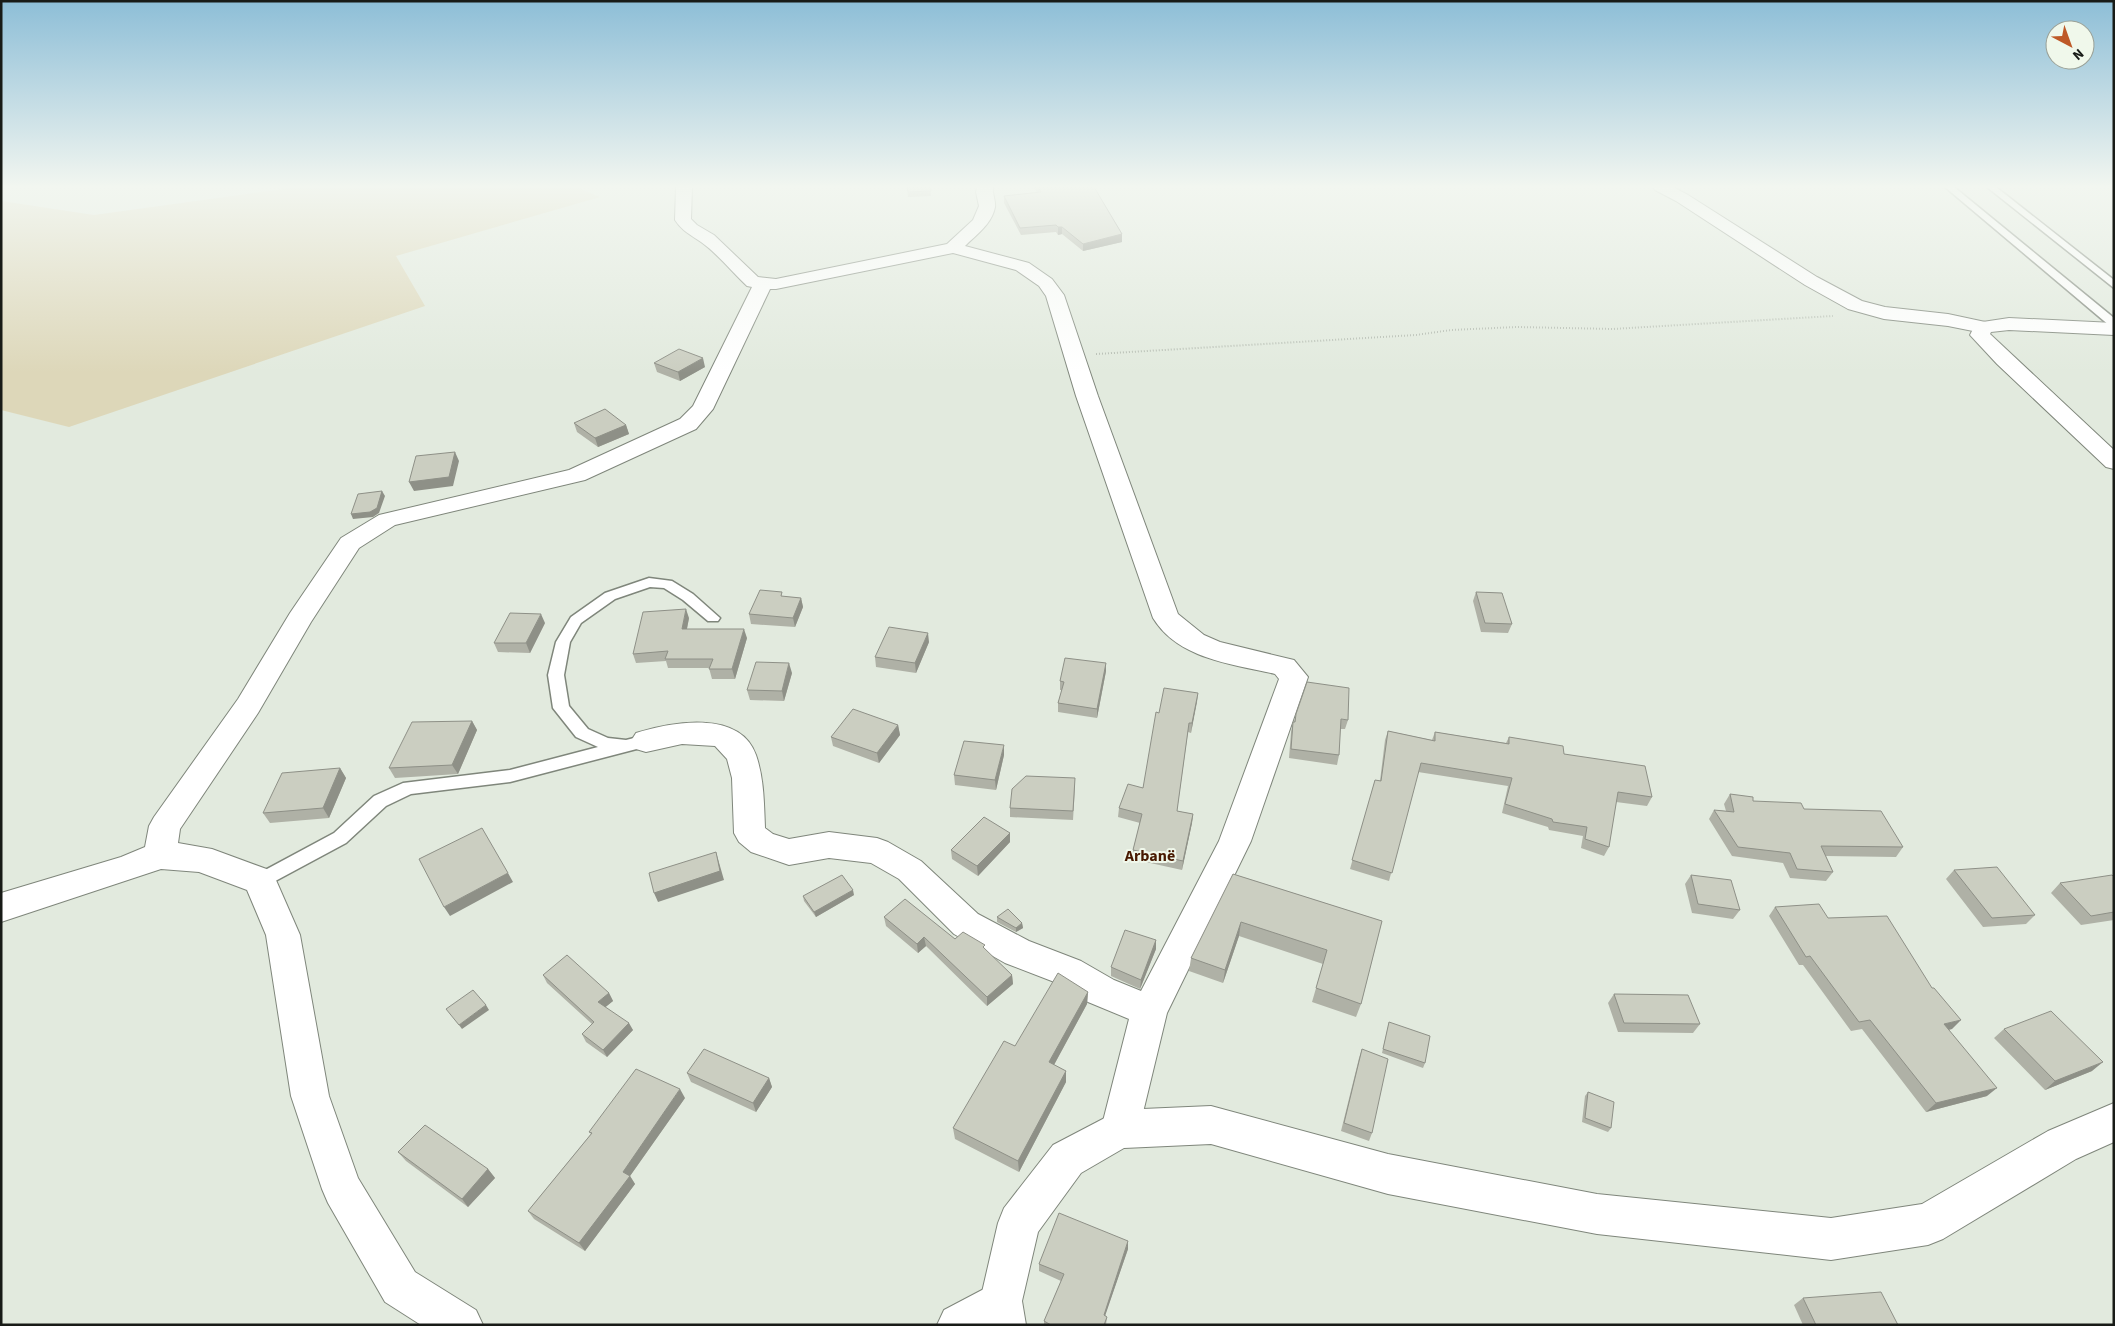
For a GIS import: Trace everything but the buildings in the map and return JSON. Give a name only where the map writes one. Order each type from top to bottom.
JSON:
[{"type":"street","points":[[718,249],[753,282],[763,284],[776,284],[867,268],[949,249]]},
{"type":"street","points":[[957,249],[1022,265],[1046,281],[1055,295],[1073,356],[1166,618],[1194,642],[1213,650],[1284,667],[1294,677],[1235,841],[1149,1011],[1120,1129]]},
{"type":"street","points":[[1761,249],[1811,281],[1855,305],[1884,313],[1948,320],[1983,327],[2009,324],[2114,329]]},
{"type":"street","points":[[159,856],[165,826],[248,706],[299,619],[350,543],[387,520],[577,476],[688,424],[702,409],[763,284]]},
{"type":"street","points":[[1983,327],[1980,335],[1998,354],[2114,462]]},
{"type":"street","points":[[646,742],[682,733],[723,736],[741,754],[747,778],[750,833],[762,843],[788,852],[829,845],[877,851],[910,870],[966,924],[1017,952],[1069,972],[1101,991],[1149,1011]]},
{"type":"street","points":[[1,908],[32,896],[124,870],[159,856],[198,860],[226,866],[260,881],[283,935],[310,1096],[342,1189],[400,1287],[461,1325]]},
{"type":"street","points":[[959,1325],[1003,1313],[1019,1223],[1068,1159],[1120,1129],[1211,1125],[1388,1174],[1597,1214],[1831,1239],[1928,1224],[2062,1145],[2114,1122]]},
{"type":"lane","points":[[2024,249],[2114,324]]},
{"type":"lane","points":[[2069,249],[2114,285]]},
{"type":"lane","points":[[646,742],[606,744],[582,733],[561,708],[556,675],[563,642],[576,620],[610,596],[649,582],[667,584],[688,597],[713,618]]},
{"type":"lane","points":[[260,881],[340,838],[380,801],[409,788],[510,776],[646,742]]},
{"type":"path","points":[[1073,356],[1416,335],[1451,330],[1516,327],[1612,329],[1845,315],[1855,305]]},
{"type":"shaded area","points":[[1,249],[421,249],[396,256],[425,306],[69,427],[1,410]]},
{"type":"district","name":"Arbanë","points":[[1150,856]]}]
